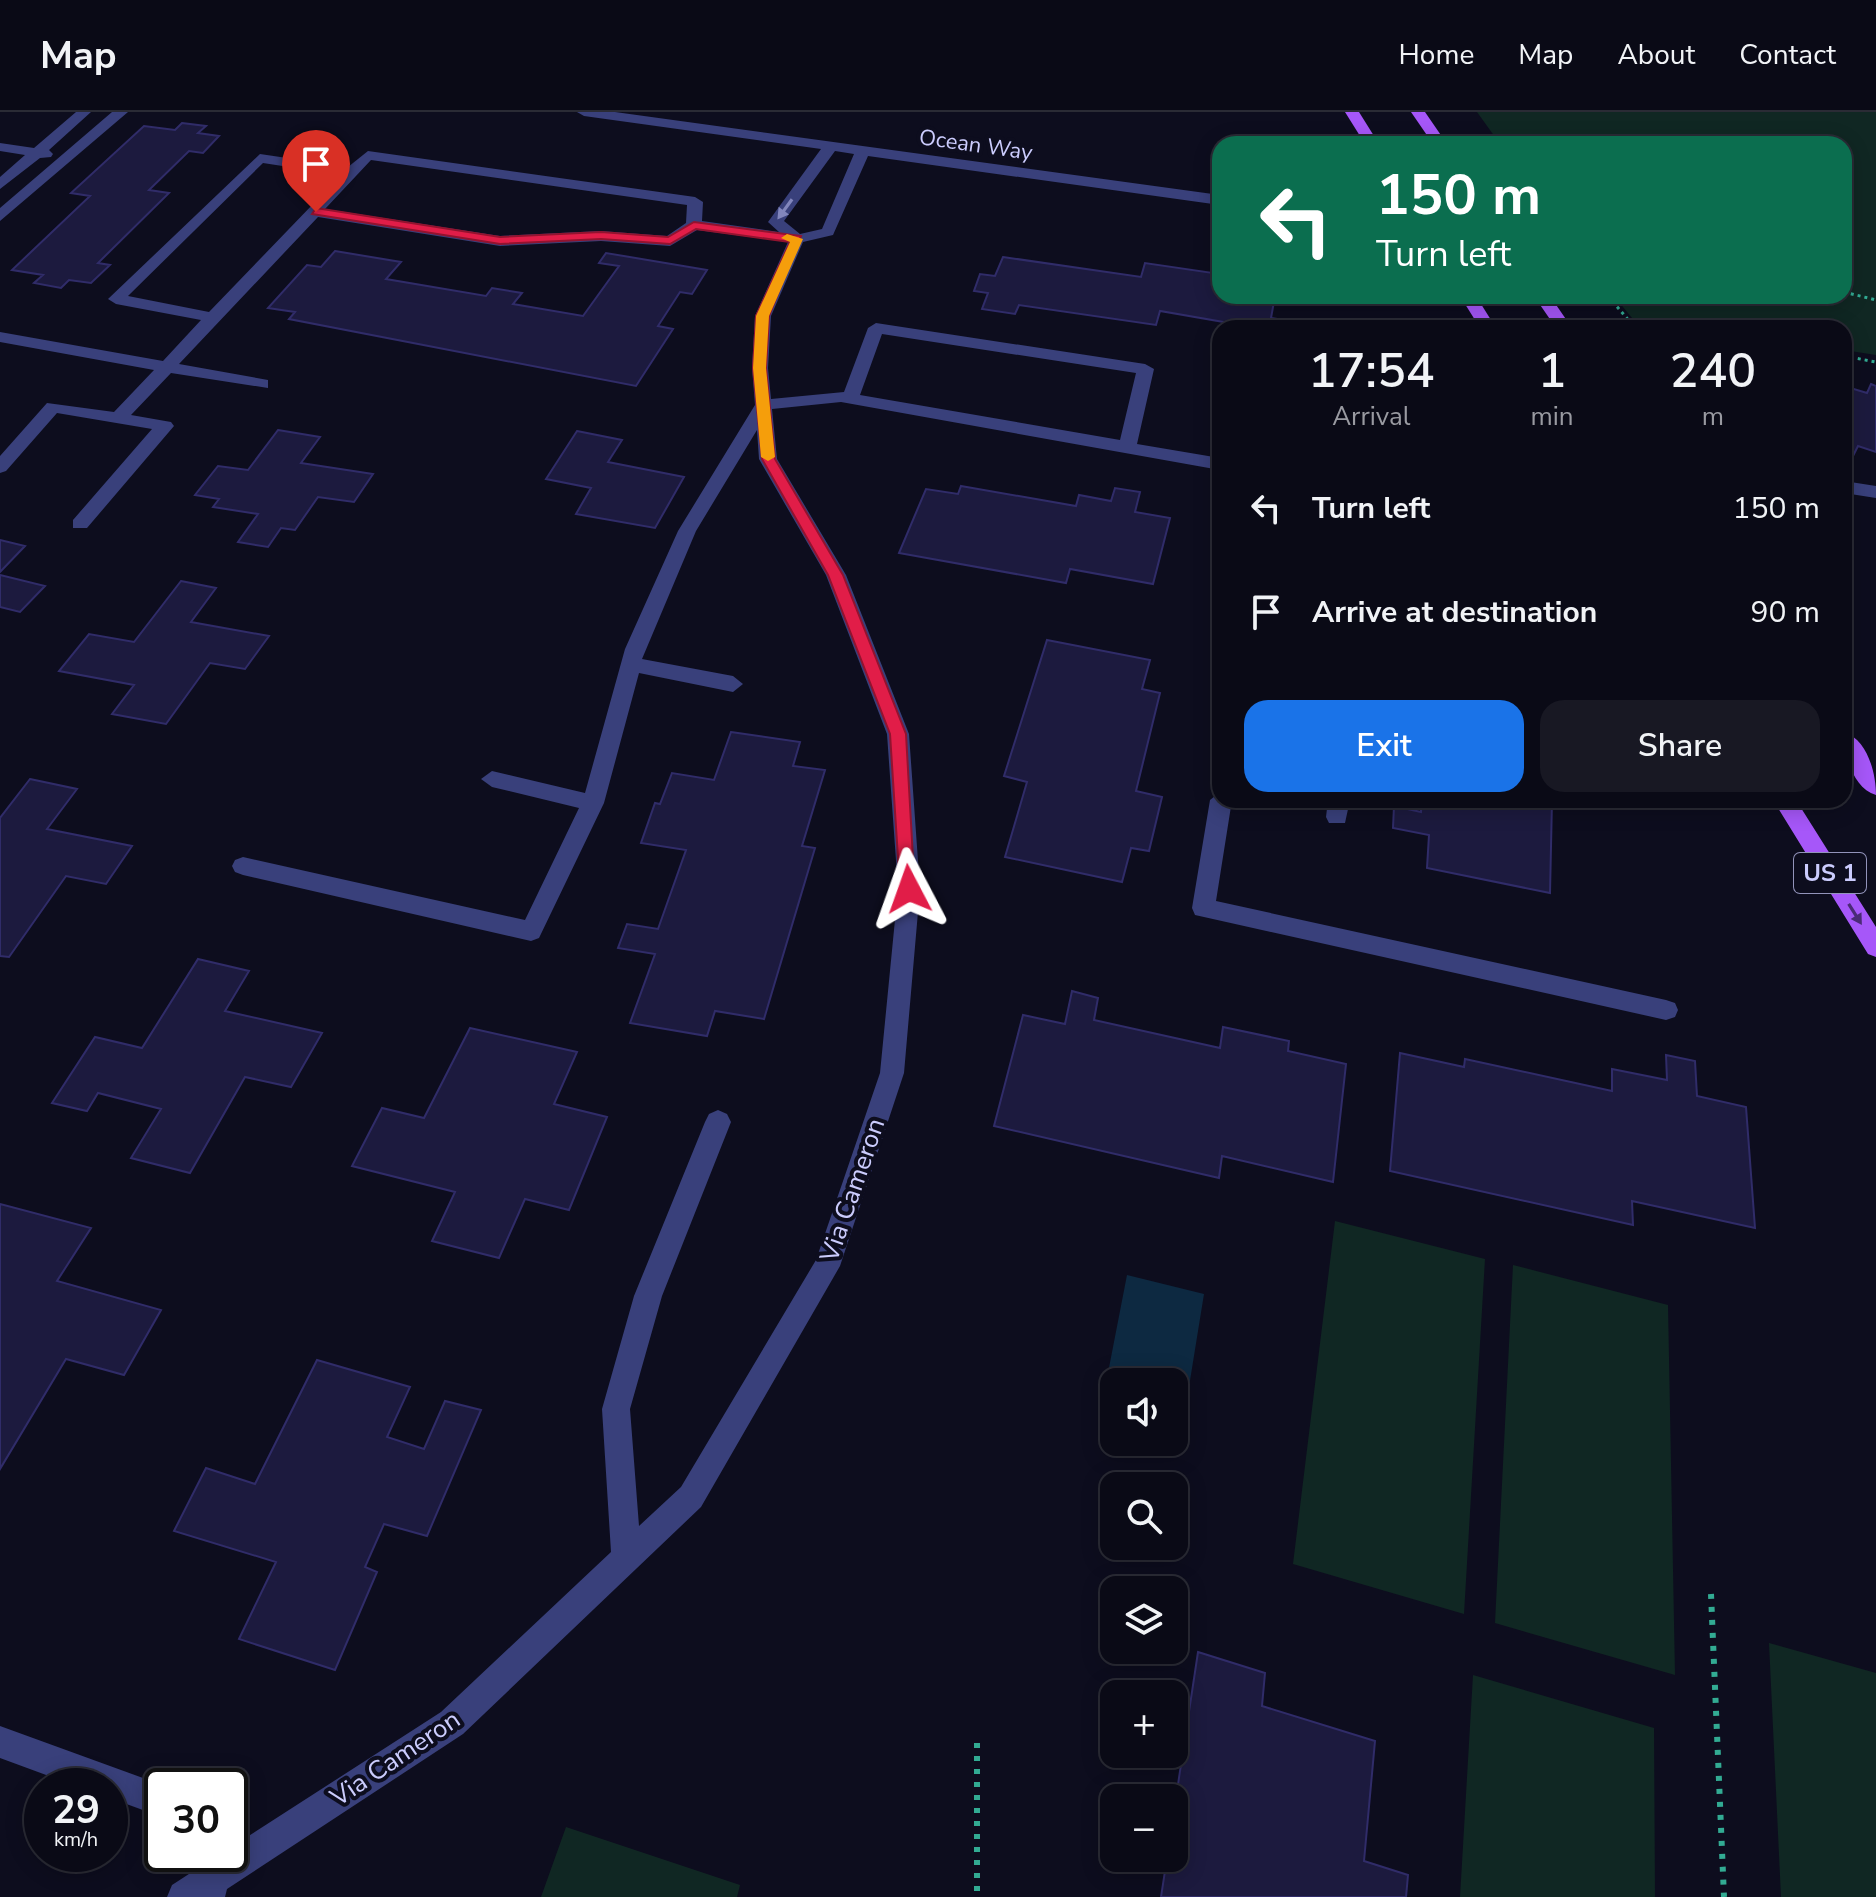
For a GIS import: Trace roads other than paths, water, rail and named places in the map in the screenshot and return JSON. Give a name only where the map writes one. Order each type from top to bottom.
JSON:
[{"type":"main road","points":[[1352,112],[1367,136]]},
{"type":"main road","points":[[1418,112],[1434,136]]},
{"type":"main road","points":[[1852,752],[1876,787]]},
{"type":"main road","name":"US 1","points":[[1789,808],[1876,947]]},
{"type":"street","points":[[0,185],[84,112]]},
{"type":"street","points":[[0,216],[121,112]]},
{"type":"street","name":"Ocean Way","points":[[584,112],[1212,199]]},
{"type":"street","points":[[723,131],[733,112]]},
{"type":"street","points":[[797,239],[776,222],[831,146]]},
{"type":"street","points":[[0,147],[68,158]]},
{"type":"street","points":[[316,212],[500,241],[601,236],[670,241],[694,225],[797,239],[828,232],[863,151]]},
{"type":"street","points":[[118,418],[368,155],[695,202],[694,225]]},
{"type":"street","points":[[214,318],[116,299],[260,158],[352,172]]},
{"type":"street","name":"Via Cameron","points":[[202,1882],[452,1723],[691,1497],[827,1266],[892,1073],[909,889],[898,734],[836,575],[768,459],[760,368],[763,316],[797,239]]},
{"type":"street","points":[[850,399],[876,328],[1145,369],[1127,447]]},
{"type":"street","points":[[0,337],[262,384]]},
{"type":"street","points":[[243,866],[531,931],[593,803],[632,664],[687,531],[763,405],[850,399],[1212,463]]},
{"type":"street","points":[[0,467],[53,407],[165,426],[80,524]]},
{"type":"street","points":[[1852,488],[1876,492]]},
{"type":"street","points":[[632,664],[733,684]]},
{"type":"street","points":[[492,779],[593,803]]},
{"type":"street","points":[[1220,808],[1203,908],[1666,1010]]},
{"type":"street","points":[[626,1558],[616,1409],[648,1296],[718,1122]]},
{"type":"street","points":[[0,1742],[144,1794]]},
{"type":"water","points":[[1127,1275],[1204,1294],[1188,1393],[1188,1368],[1109,1368]]}]
